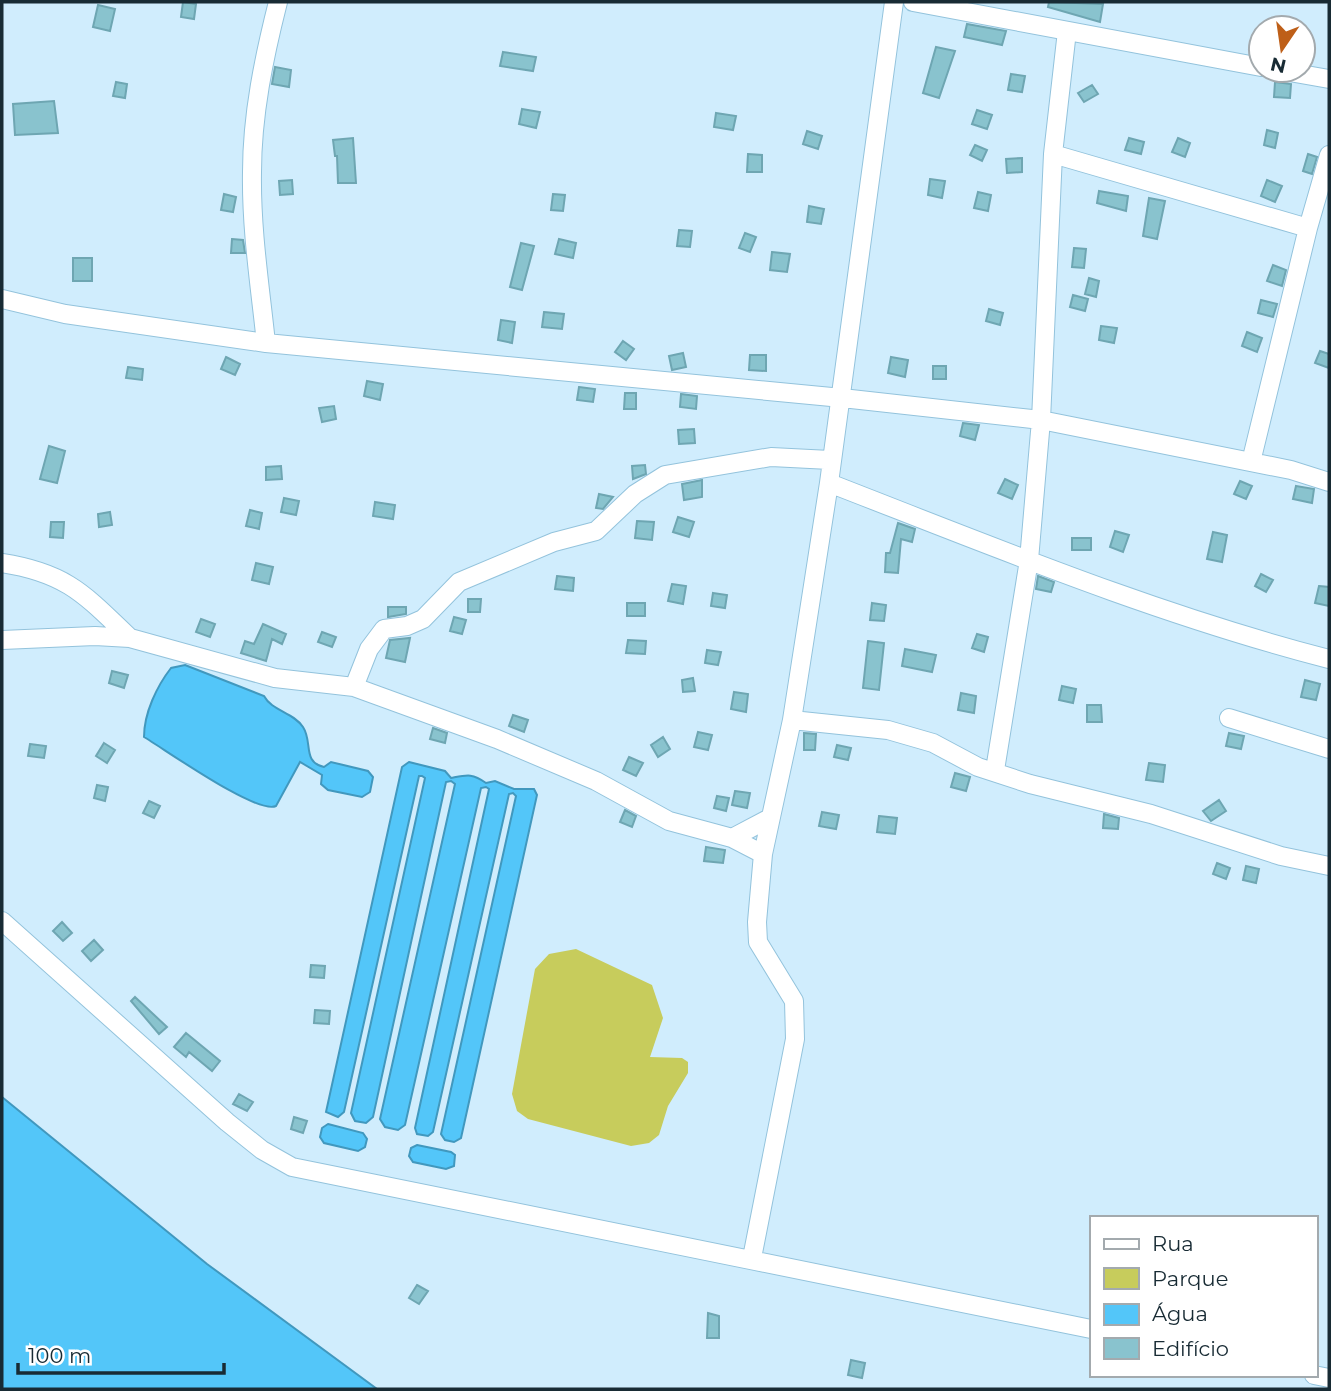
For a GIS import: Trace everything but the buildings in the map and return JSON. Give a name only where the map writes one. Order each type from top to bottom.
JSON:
[{"type":"street","points":[[266,343],[252,171],[257,101],[278,2]]},
{"type":"street","points":[[752,1258],[795,1039],[794,1001],[758,942],[757,922],[763,854],[792,720],[829,483],[894,2]]},
{"type":"street","points":[[913,2],[1247,64]]},
{"type":"street","points":[[995,770],[1029,560],[1041,420],[1053,154],[1067,31]]},
{"type":"street","points":[[1053,154],[1308,229]]},
{"type":"street","points":[[1251,462],[1308,229],[1329,155]]},
{"type":"street","points":[[2,299],[65,314],[266,343],[842,398],[1041,420],[1251,462],[1329,482]]},
{"type":"street","points":[[354,687],[369,649],[384,629],[407,626],[423,619],[459,582],[554,542],[596,531],[635,494],[665,475],[771,457],[830,460]]},
{"type":"street","points":[[829,483],[1029,560],[1253,639],[1329,659]]},
{"type":"street","points":[[2,563],[31,567],[71,584],[130,638]]},
{"type":"street","points":[[2,640],[95,636],[130,638],[275,678],[354,687],[497,739],[596,781],[670,821],[732,838],[763,854]]},
{"type":"street","points":[[1229,718],[1329,749]]},
{"type":"street","points":[[792,720],[887,730],[933,743],[978,767],[995,770],[1030,784],[1151,814],[1281,856],[1329,866]]},
{"type":"street","points":[[732,838],[770,818]]},
{"type":"street","points":[[2,920],[228,1122],[262,1150],[292,1167],[752,1258],[1090,1329]]},
{"type":"green space","points":[[576,949],[652,985],[663,1018],[650,1057],[682,1058],[688,1062],[688,1073],[668,1106],[659,1135],[649,1143],[631,1146],[528,1119],[517,1111],[512,1094],[535,969],[549,954]]},
{"type":"water","points":[[185,665],[264,696],[303,727],[313,761],[324,767],[331,762],[368,771],[373,777],[370,792],[362,797],[328,790],[321,784],[322,775],[300,762],[276,806],[266,806],[232,792],[144,737],[149,709],[161,683],[171,668]]},
{"type":"water","points":[[409,762],[445,771],[451,778],[469,776],[486,783],[495,781],[514,789],[534,789],[537,795],[461,1138],[454,1142],[445,1140],[441,1134],[516,796],[513,793],[509,794],[433,1132],[428,1136],[417,1134],[415,1128],[489,789],[486,787],[481,788],[405,1125],[398,1130],[385,1127],[380,1119],[455,784],[451,781],[446,782],[373,1117],[366,1123],[355,1121],[351,1113],[425,778],[422,776],[419,776],[344,1112],[338,1117],[326,1112],[402,767]]},
{"type":"water","points":[[2,1097],[207,1264],[377,1389],[2,1389]]},
{"type":"water","points":[[328,1124],[363,1133],[367,1139],[365,1147],[358,1151],[324,1143],[320,1137],[322,1128]]},
{"type":"water","points":[[417,1145],[451,1152],[455,1155],[454,1166],[446,1169],[413,1162],[409,1156],[411,1148]]}]
